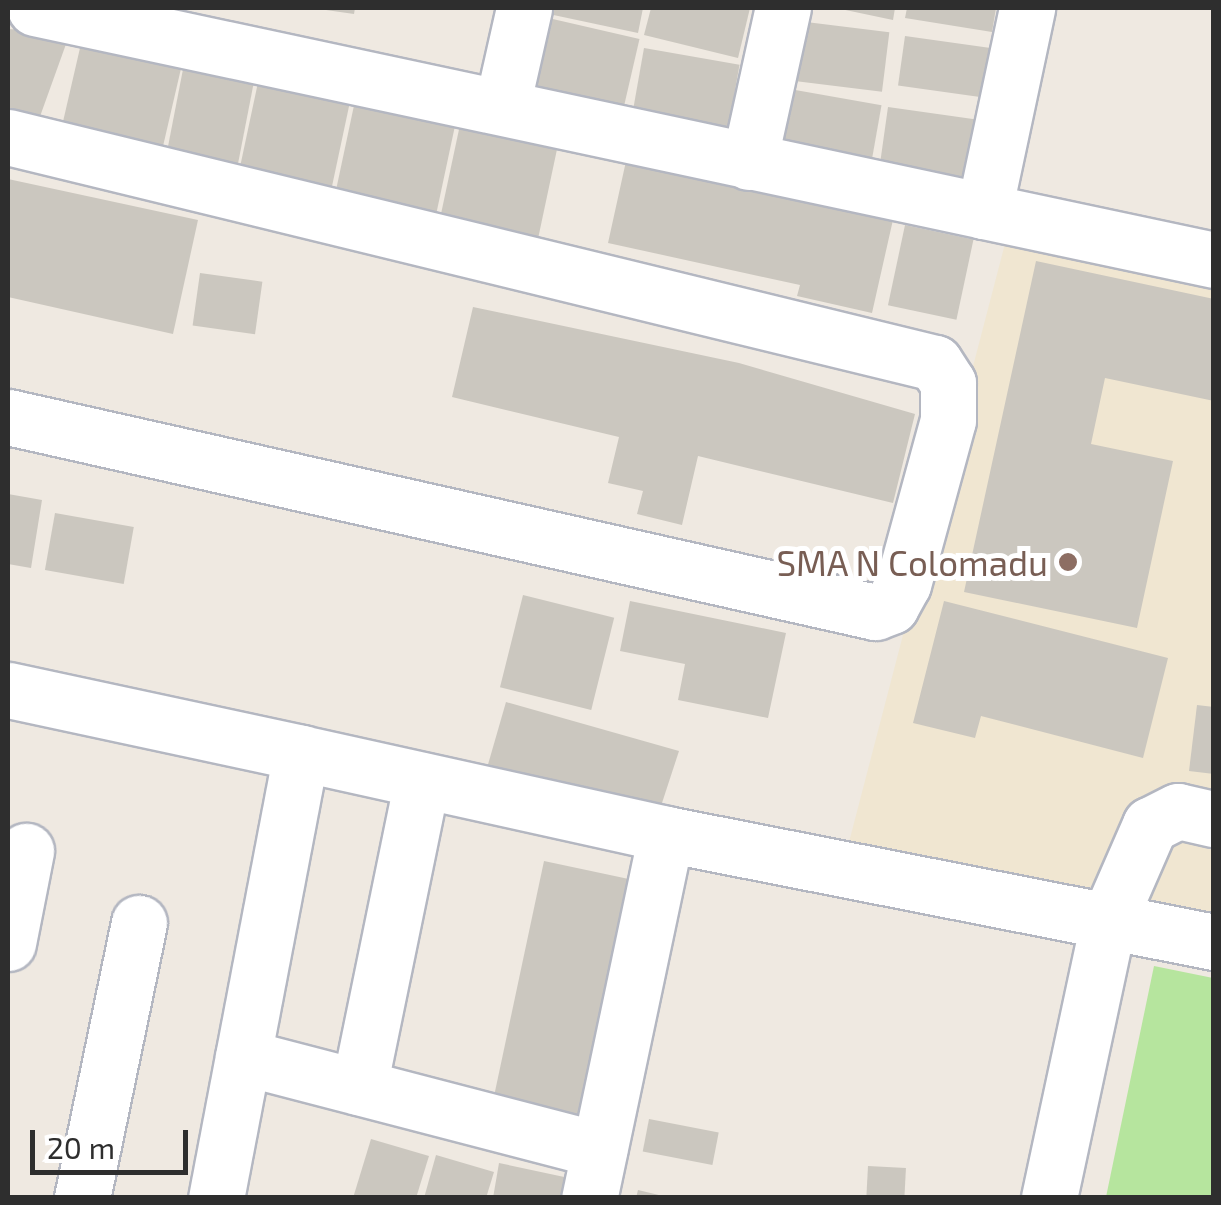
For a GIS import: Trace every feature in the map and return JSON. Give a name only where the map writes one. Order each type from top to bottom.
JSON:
[{"type":"street","points":[[35,8],[1214,260]]},
{"type":"street","points":[[502,106],[524,8]]},
{"type":"street","points":[[748,162],[783,8]]},
{"type":"street","points":[[984,212],[1027,8]]},
{"type":"street","points":[[8,137],[934,363],[948,383],[948,420],[902,584],[891,606],[875,612],[8,417]]},
{"type":"street","points":[[8,690],[666,834],[1214,942]]},
{"type":"street","points":[[216,1198],[301,753]]},
{"type":"street","points":[[359,1087],[422,780]]},
{"type":"street","points":[[1049,1198],[1109,919],[1150,825],[1178,811],[1214,819]]},
{"type":"street","points":[[244,1056],[359,1087],[594,1174],[666,834]]},
{"type":"street","points":[[8,943],[26,851]]},
{"type":"street","points":[[82,1198],[139,923]]},
{"type":"shaded area","name":"SMA N Colomadu","points":[[1007,236],[1213,278],[1213,926],[848,846]]},
{"type":"green space","points":[[1154,966],[1213,978],[1213,1197],[1106,1197]]},
{"type":"building","points":[[312,8],[355,8],[354,14]]},
{"type":"building","points":[[546,8],[643,8],[638,33],[544,13]]},
{"type":"building","points":[[651,8],[750,8],[738,58],[644,35]]},
{"type":"building","points":[[836,8],[895,8],[893,20]]},
{"type":"building","points":[[907,8],[996,8],[992,32],[905,18]]},
{"type":"building","points":[[544,17],[639,39],[621,119],[526,97]]},
{"type":"building","points":[[798,21],[889,32],[882,92],[791,81]]},
{"type":"building","points":[[8,29],[70,33],[38,122],[8,116]]},
{"type":"building","points":[[83,35],[183,58],[161,157],[60,133]]},
{"type":"building","points":[[905,36],[994,49],[987,98],[898,86]]},
{"type":"building","points":[[644,48],[740,65],[727,139],[631,122]]},
{"type":"building","points":[[185,59],[256,73],[237,168],[166,154]]},
{"type":"building","points":[[260,73],[352,93],[331,191],[239,172]]},
{"type":"building","points":[[784,88],[881,105],[869,176],[771,159]]},
{"type":"building","points":[[356,96],[457,117],[437,212],[336,191]]},
{"type":"building","points":[[888,107],[978,120],[969,186],[879,173]]},
{"type":"building","points":[[461,120],[559,141],[538,237],[441,216]]},
{"type":"building","points":[[628,152],[897,202],[872,313],[797,296],[800,285],[608,243]]},
{"type":"building","points":[[8,179],[198,220],[173,334],[8,297]]},
{"type":"building","points":[[905,225],[973,240],[956,320],[888,305]]},
{"type":"building","points":[[1036,261],[1214,299],[1214,401],[1105,378],[1091,444],[1173,461],[1137,628],[964,592]]},
{"type":"building","points":[[200,273],[262,282],[255,334],[193,325]]},
{"type":"building","points":[[473,307],[739,363],[915,414],[893,503],[698,456],[682,525],[637,514],[643,491],[608,483],[619,437],[452,397]]},
{"type":"building","points":[[8,494],[42,500],[31,568],[8,564]]},
{"type":"building","points":[[55,513],[134,527],[124,584],[45,570]]},
{"type":"building","points":[[523,595],[614,618],[591,710],[500,687]]},
{"type":"building","points":[[630,601],[786,633],[768,718],[678,700],[685,664],[620,651]]},
{"type":"building","points":[[944,601],[1168,658],[1143,758],[981,716],[975,738],[913,723]]},
{"type":"building","points":[[506,702],[679,751],[661,806],[487,768]]},
{"type":"building","points":[[1197,705],[1214,707],[1214,774],[1189,771]]},
{"type":"building","points":[[544,861],[631,880],[581,1117],[493,1099]]},
{"type":"building","points":[[649,1119],[719,1133],[712,1165],[643,1151]]},
{"type":"building","points":[[371,1139],[429,1156],[416,1198],[353,1198]]},
{"type":"building","points":[[436,1155],[494,1172],[486,1198],[424,1198]]},
{"type":"building","points":[[499,1163],[583,1181],[580,1198],[493,1198]]},
{"type":"building","points":[[868,1166],[906,1168],[904,1197],[866,1195]]},
{"type":"building","points":[[638,1190],[663,1196],[663,1198],[636,1198]]},
{"type":"place","name":"SMA N Colomadu","points":[[1068,562]]}]
